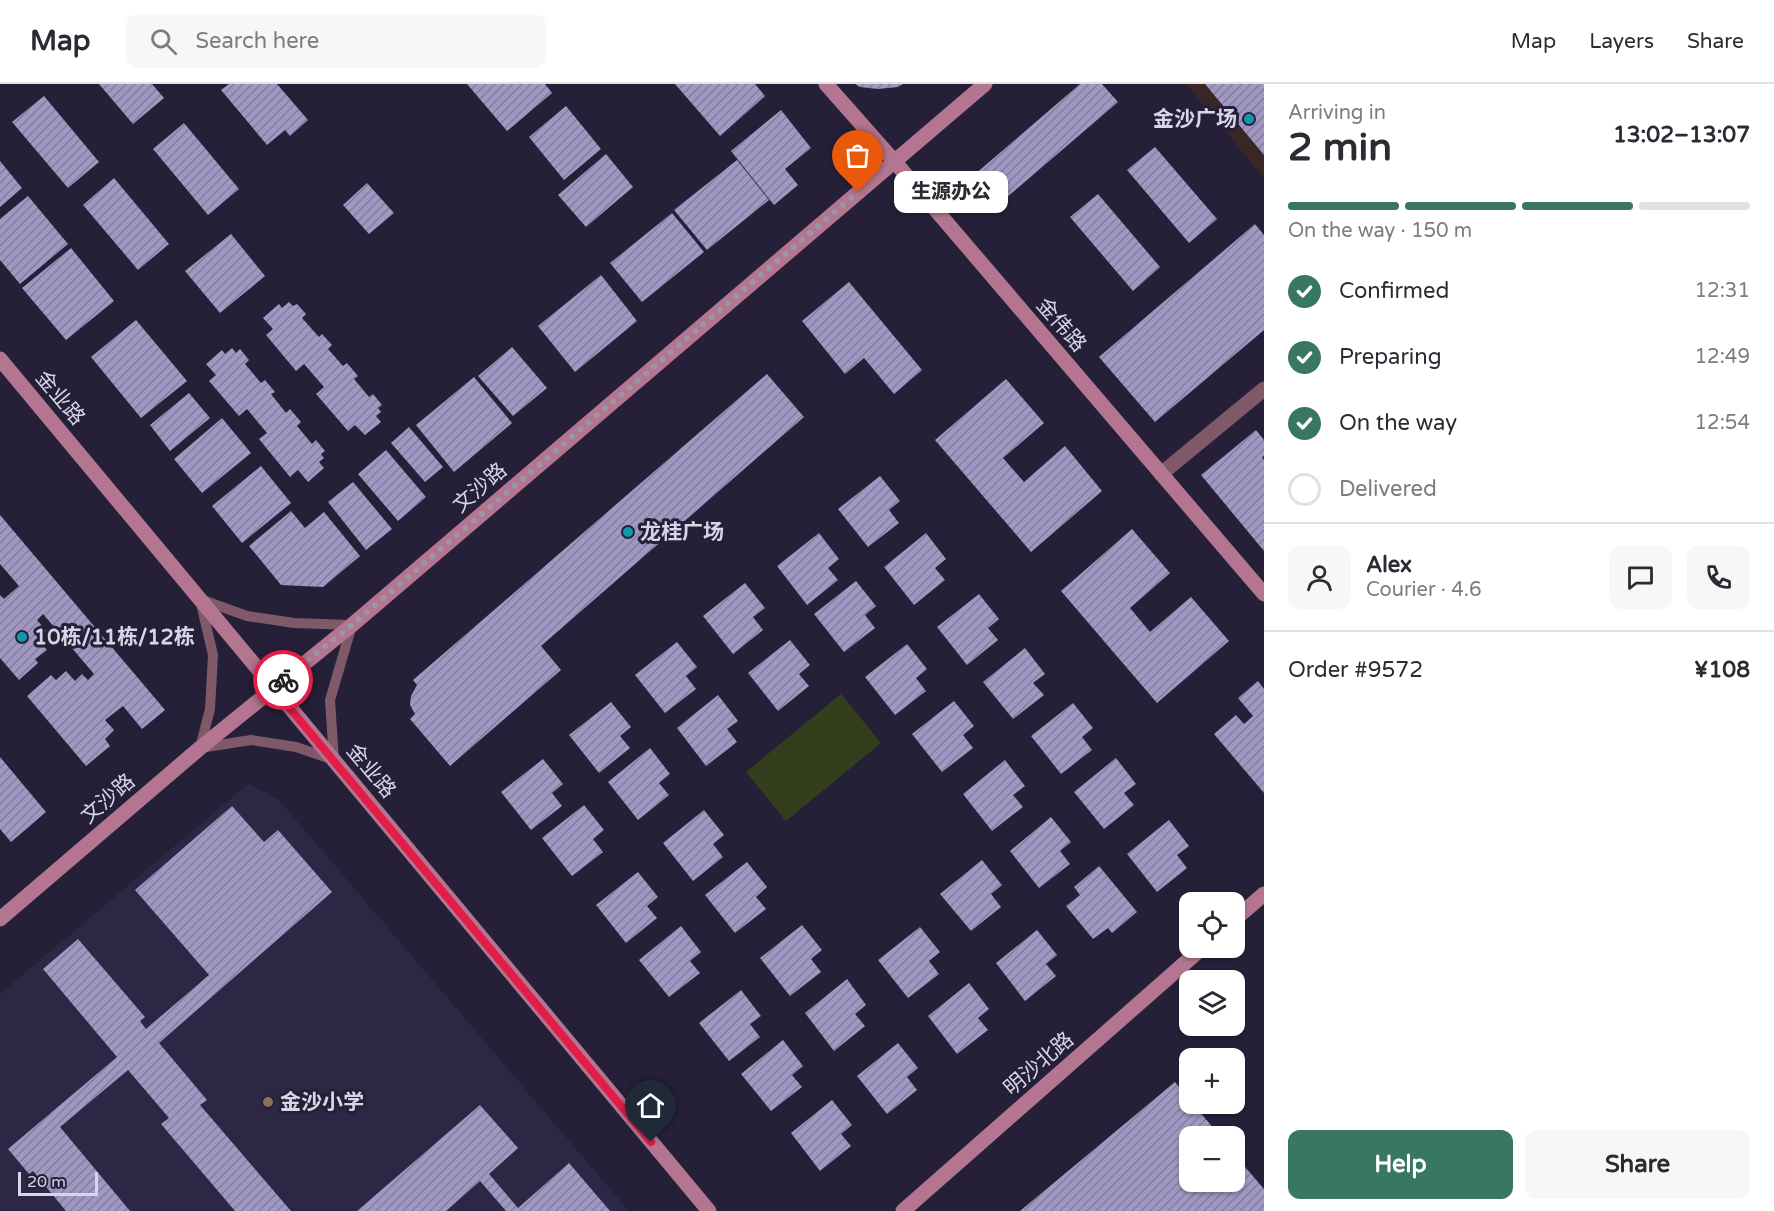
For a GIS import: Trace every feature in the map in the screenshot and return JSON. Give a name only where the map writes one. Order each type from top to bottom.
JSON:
[{"type":"street","name":"金伟路","points":[[825,84],[894,161],[1264,594]]},
{"type":"street","name":"文沙路","points":[[0,919],[200,748],[352,625],[985,84]]},
{"type":"street","name":"金业路","points":[[0,359],[709,1211]]},
{"type":"street","points":[[1161,474],[1264,389]]},
{"type":"street","points":[[1245,910],[1264,894]]},
{"type":"street","name":"明沙北路","points":[[903,1211],[1191,958]]},
{"type":"lane","points":[[200,599],[247,616],[294,623],[352,625],[330,700],[334,760],[296,747],[251,740],[200,748],[210,709],[213,655],[200,599]]},
{"type":"shaded area","name":"金沙广场","points":[[1186,84],[1264,84],[1264,178]]},
{"type":"shaded area","name":"金沙小学","points":[[248,784],[279,800],[629,1211],[0,1211],[0,994]]},
{"type":"green space","points":[[841,694],[881,743],[786,821],[746,772]]},
{"type":"building","points":[[99,84],[152,84],[164,98],[133,124]]},
{"type":"building","points":[[229,84],[277,84],[308,120],[290,136],[285,130],[267,145],[221,90]]},
{"type":"building","points":[[467,84],[545,84],[552,93],[507,131]]},
{"type":"building","points":[[675,84],[755,84],[765,96],[720,136]]},
{"type":"building","points":[[855,84],[903,84],[898,87],[878,89],[860,87]]},
{"type":"building","points":[[1080,84],[1102,84],[1118,102],[999,204],[974,175]]},
{"type":"building","name":"金沙广场","points":[[1205,84],[1264,84],[1264,155]]},
{"type":"building","points":[[44,96],[99,162],[68,188],[12,122]]},
{"type":"building","points":[[566,106],[601,149],[564,180],[529,137]]},
{"type":"building","points":[[781,110],[811,148],[785,169],[798,185],[774,205],[731,151]]},
{"type":"building","points":[[184,123],[239,189],[208,215],[153,149]]},
{"type":"building","points":[[1155,147],[1217,219],[1189,243],[1127,170]]},
{"type":"building","points":[[606,154],[633,187],[586,227],[558,195]]},
{"type":"building","points":[[737,160],[769,200],[707,250],[674,210]]},
{"type":"building","points":[[0,161],[22,188],[0,207]]},
{"type":"building","points":[[114,178],[169,244],[138,270],[83,205]]},
{"type":"building","points":[[367,183],[394,213],[369,234],[343,205]]},
{"type":"building","points":[[1098,194],[1160,267],[1133,291],[1070,217]]},
{"type":"building","points":[[28,196],[68,244],[20,284],[0,260],[0,219]]},
{"type":"building","points":[[672,213],[704,252],[642,302],[610,263]]},
{"type":"building","points":[[1255,224],[1264,235],[1264,330],[1155,422],[1099,357]]},
{"type":"building","points":[[231,234],[265,276],[220,313],[185,271]]},
{"type":"building","points":[[71,248],[114,301],[66,340],[22,288]]},
{"type":"building","points":[[601,275],[637,321],[575,372],[538,326]]},
{"type":"building","points":[[849,282],[922,370],[894,394],[864,358],[845,374],[802,321]]},
{"type":"building","points":[[289,302],[293,306],[297,304],[306,314],[302,318],[319,337],[322,334],[332,345],[328,349],[343,366],[347,363],[358,376],[354,379],[369,397],[373,394],[382,405],[378,408],[381,412],[376,416],[381,422],[365,435],[355,425],[348,431],[316,394],[324,387],[304,364],[296,371],[266,335],[273,329],[263,318],[279,304],[282,308]]},
{"type":"building","points":[[136,320],[187,381],[141,418],[91,357]]},
{"type":"building","points":[[512,347],[547,388],[513,416],[478,376]]},
{"type":"building","points":[[232,348],[236,353],[240,349],[249,360],[245,364],[261,383],[265,380],[275,392],[271,394],[286,413],[290,409],[301,422],[297,426],[312,444],[316,440],[325,451],[321,454],[324,458],[319,462],[324,468],[308,482],[298,470],[290,477],[259,439],[267,433],[247,409],[239,416],[209,381],[216,375],[206,364],[222,350],[225,354]]},
{"type":"building","name":"龙桂广场","points":[[767,374],[804,417],[541,646],[561,670],[450,766],[410,719],[415,714],[410,705],[411,696],[417,685],[413,680]]},
{"type":"building","points":[[474,377],[512,423],[454,472],[416,425]]},
{"type":"building","points":[[1006,379],[1044,423],[1003,458],[1024,482],[1065,446],[1102,491],[1031,552],[935,440]]},
{"type":"building","points":[[189,393],[210,418],[170,451],[150,425]]},
{"type":"building","points":[[222,418],[251,453],[202,493],[174,459]]},
{"type":"building","points":[[409,427],[443,467],[425,482],[391,443]]},
{"type":"building","points":[[1256,430],[1264,440],[1264,456],[1262,457],[1264,460],[1264,551],[1201,475]]},
{"type":"building","points":[[386,450],[426,497],[398,521],[358,474]]},
{"type":"building","points":[[261,466],[291,503],[242,543],[212,506]]},
{"type":"building","points":[[880,476],[900,501],[889,510],[899,523],[868,547],[838,509]]},
{"type":"building","points":[[353,482],[392,529],[366,550],[328,502]]},
{"type":"building","points":[[291,511],[305,528],[324,512],[360,556],[323,587],[281,585],[249,546]]},
{"type":"building","name":"10栋/11栋/12栋","points":[[0,515],[165,710],[142,729],[123,706],[105,720],[114,730],[105,739],[110,746],[86,766],[27,696],[51,675],[56,680],[66,671],[75,681],[82,674],[88,680],[94,674],[43,614],[37,620],[48,633],[39,640],[47,650],[35,659],[38,663],[19,680],[0,658],[0,595],[4,599],[19,586],[0,564]]},
{"type":"building","points":[[1132,529],[1170,573],[1130,608],[1150,632],[1191,597],[1229,641],[1157,703],[1061,591]]},
{"type":"building","points":[[819,533],[839,559],[828,568],[838,580],[807,605],[777,566]]},
{"type":"building","points":[[926,533],[946,559],[935,568],[945,580],[914,605],[884,567]]},
{"type":"building","points":[[856,581],[876,606],[865,615],[875,628],[844,652],[814,614]]},
{"type":"building","points":[[745,583],[765,608],[753,617],[763,630],[733,654],[703,616]]},
{"type":"building","points":[[979,594],[999,619],[988,628],[998,640],[967,665],[937,627]]},
{"type":"building","points":[[790,640],[810,665],[799,674],[809,686],[778,711],[748,673]]},
{"type":"building","points":[[677,642],[697,667],[686,676],[696,689],[665,713],[635,675]]},
{"type":"building","points":[[907,644],[927,669],[916,678],[926,691],[895,715],[865,677]]},
{"type":"building","points":[[1025,648],[1045,674],[1033,683],[1044,695],[1013,719],[983,682]]},
{"type":"building","points":[[1258,681],[1264,689],[1264,793],[1214,734],[1236,715],[1244,724],[1253,716],[1238,698]]},
{"type":"building","points":[[718,695],[738,721],[727,729],[737,742],[706,766],[677,728]]},
{"type":"building","points":[[954,701],[974,726],[963,735],[973,748],[942,772],[912,734]]},
{"type":"building","points":[[611,702],[631,727],[620,736],[630,748],[599,773],[569,735]]},
{"type":"building","points":[[1073,703],[1093,728],[1082,737],[1092,750],[1061,774],[1031,736]]},
{"type":"building","points":[[650,748],[670,774],[659,783],[669,795],[638,820],[608,782]]},
{"type":"building","points":[[0,757],[46,812],[11,842],[0,829]]},
{"type":"building","points":[[1116,758],[1136,784],[1124,793],[1134,805],[1104,829],[1074,792]]},
{"type":"building","points":[[543,759],[563,784],[552,793],[562,806],[531,830],[501,792]]},
{"type":"building","points":[[1005,760],[1025,786],[1013,795],[1023,807],[992,831],[963,794]]},
{"type":"building","points":[[584,805],[604,830],[593,839],[603,852],[572,876],[542,838]]},
{"type":"building","points":[[232,806],[264,842],[278,830],[332,892],[159,1043],[207,1100],[200,1105],[291,1211],[235,1211],[161,1124],[169,1118],[128,1070],[60,1127],[130,1211],[66,1211],[33,1171],[29,1174],[8,1149],[117,1057],[43,969],[78,939],[145,1017],[140,1021],[146,1029],[209,975],[135,890]]},
{"type":"building","points":[[704,810],[724,835],[713,844],[723,857],[693,881],[663,843]]},
{"type":"building","points":[[1051,817],[1071,842],[1060,851],[1070,864],[1039,888],[1010,851]]},
{"type":"building","points":[[1169,820],[1189,846],[1177,855],[1187,868],[1157,892],[1127,854]]},
{"type":"building","points":[[982,860],[1002,885],[991,894],[1001,907],[971,931],[940,894]]},
{"type":"building","points":[[747,862],[767,887],[756,897],[766,909],[735,933],[705,895]]},
{"type":"building","points":[[1099,866],[1137,912],[1112,933],[1108,928],[1093,939],[1066,906],[1080,895],[1074,887]]},
{"type":"building","points":[[638,872],[658,897],[647,906],[657,918],[626,943],[596,905]]},
{"type":"building","points":[[802,925],[822,950],[811,959],[821,972],[790,996],[760,958]]},
{"type":"building","points":[[681,926],[701,952],[690,961],[700,973],[669,997],[639,960]]},
{"type":"building","points":[[920,927],[940,952],[929,961],[939,974],[908,998],[878,960]]},
{"type":"building","points":[[1037,930],[1057,955],[1046,964],[1056,976],[1025,1001],[996,963]]},
{"type":"building","points":[[847,979],[866,1005],[855,1014],[865,1026],[834,1051],[805,1013]]},
{"type":"building","points":[[969,983],[989,1009],[978,1018],[988,1030],[957,1054],[928,1016]]},
{"type":"building","points":[[741,990],[761,1016],[750,1024],[760,1037],[729,1061],[699,1023]]},
{"type":"building","points":[[783,1040],[803,1066],[792,1075],[802,1087],[771,1111],[741,1074]]},
{"type":"building","points":[[898,1043],[918,1068],[907,1077],[917,1090],[887,1114],[857,1076]]},
{"type":"building","points":[[1175,1082],[1179,1087],[1179,1114],[1201,1114],[1212,1126],[1179,1126],[1179,1192],[1245,1192],[1245,1167],[1264,1189],[1264,1211],[1020,1211]]},
{"type":"building","points":[[832,1100],[852,1125],[841,1134],[851,1146],[820,1171],[791,1133]]},
{"type":"building","points":[[480,1105],[518,1148],[489,1174],[518,1208],[569,1163],[610,1211],[506,1211],[480,1181],[446,1211],[357,1211]]},
{"type":"way so far","points":[[283,680],[352,625],[858,192]]},
{"type":"place","name":"金沙广场","points":[[1249,119]]},
{"type":"place","name":"生源办公","points":[[858,192]]},
{"type":"place","name":"龙桂广场","points":[[628,532]]},
{"type":"place","name":"10栋/11栋/12栋","points":[[22,637]]},
{"type":"place","name":"金沙小学","points":[[268,1102]]},
{"type":"route","points":[[283,680],[273,688],[651,1142]]}]
